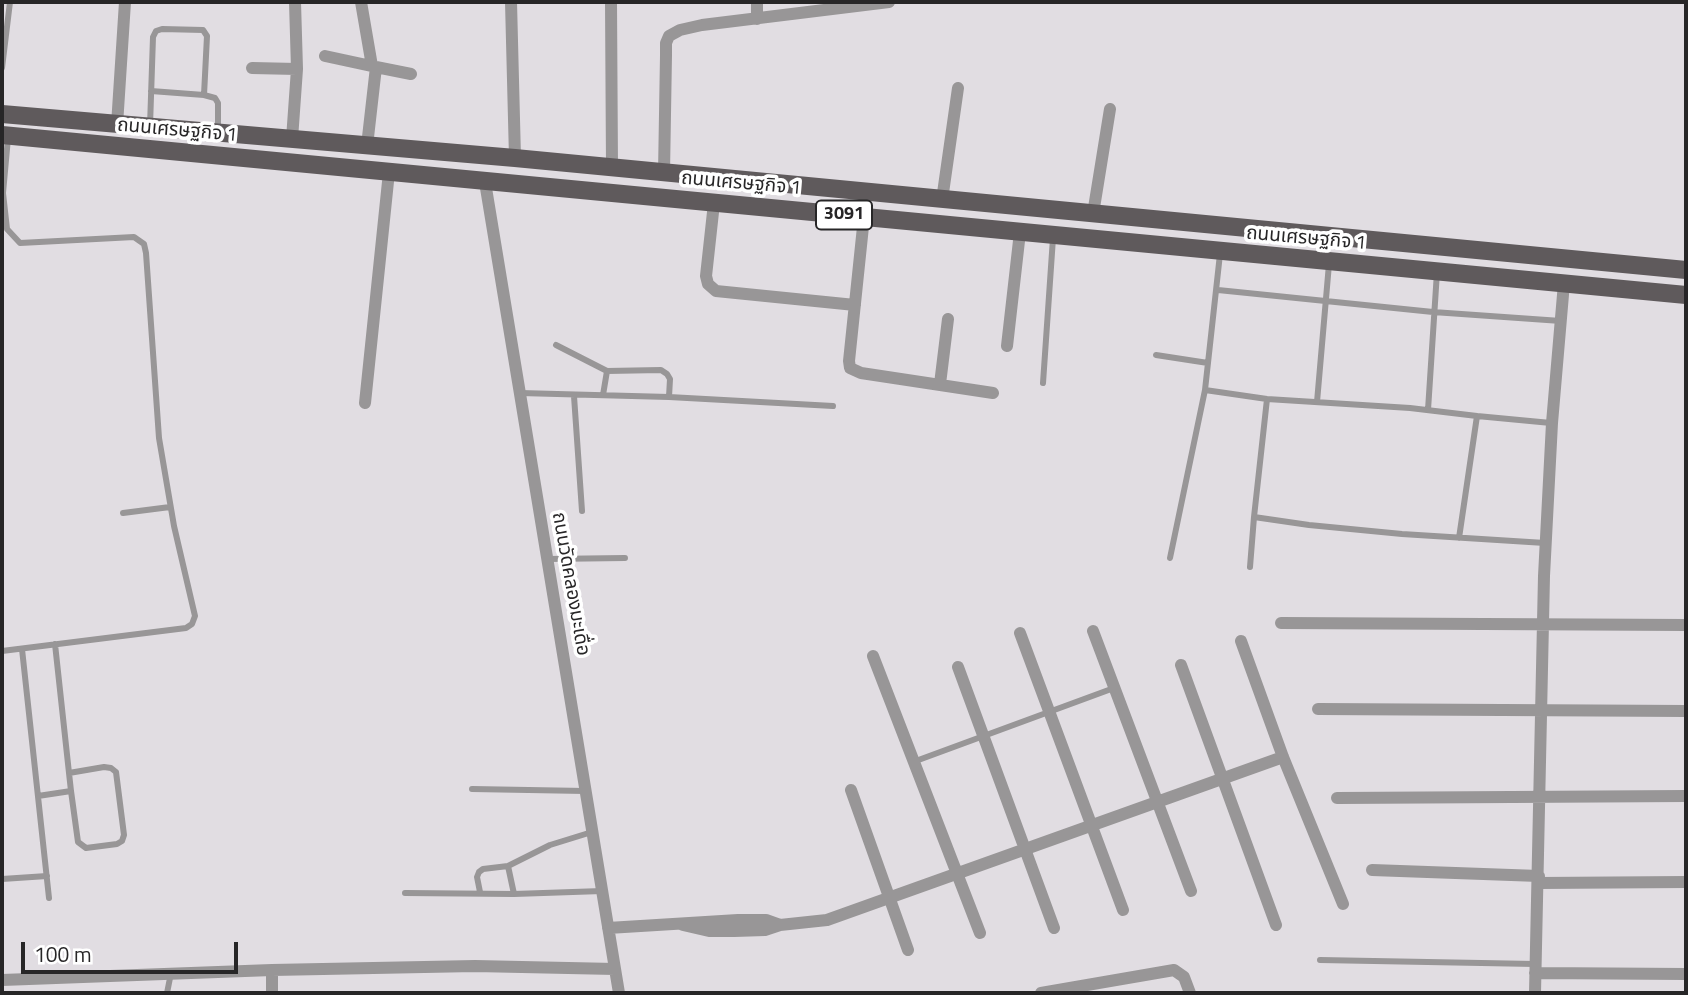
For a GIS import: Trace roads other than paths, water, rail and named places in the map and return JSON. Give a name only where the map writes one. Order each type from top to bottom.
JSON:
[{"type":"main road","name":"ถนนเศรษฐกิจ 1","points":[[2,114],[515,158],[1686,270]]},
{"type":"main road","name":"ถนนเศรษฐกิจ 1","points":[[5,135],[1686,295]]},
{"type":"street","points":[[117,125],[125,2]]},
{"type":"street","points":[[292,139],[297,69],[295,2]]},
{"type":"street","points":[[361,2],[374,67],[367,146]]},
{"type":"street","points":[[511,2],[515,158]]},
{"type":"street","points":[[611,2],[612,167]]},
{"type":"street","points":[[757,2],[757,19]]},
{"type":"street","points":[[664,173],[666,43],[670,36],[680,30],[702,25],[889,2]]},
{"type":"street","points":[[325,56],[411,74]]},
{"type":"street","points":[[252,68],[297,69]]},
{"type":"street","points":[[942,200],[958,88]]},
{"type":"street","points":[[1093,214],[1110,109]]},
{"type":"street","points":[[365,403],[389,172]]},
{"type":"street","name":"ถนนวัดคลองมะเดื่อ","points":[[485,182],[619,993]]},
{"type":"street","points":[[714,202],[705,276],[716,291],[855,305]]},
{"type":"street","points":[[864,217],[850,368],[861,373],[993,393]]},
{"type":"street","points":[[1007,346],[1020,232]]},
{"type":"street","points":[[1535,993],[1546,543],[1552,423],[1564,283]]},
{"type":"street","points":[[940,384],[948,318]]},
{"type":"street","points":[[1281,623],[1686,625]]},
{"type":"street","points":[[1093,631],[1191,891]]},
{"type":"street","points":[[1020,633],[1123,910]]},
{"type":"street","points":[[1241,641],[1283,757],[1343,904]]},
{"type":"street","points":[[873,656],[980,933]]},
{"type":"street","points":[[1181,665],[1276,925]]},
{"type":"street","points":[[958,667],[1054,928]]},
{"type":"street","points":[[1318,709],[1686,711]]},
{"type":"street","points":[[608,928],[683,925],[709,931],[765,930],[780,925],[827,920],[1283,757]]},
{"type":"street","points":[[851,790],[908,950]]},
{"type":"street","points":[[1337,798],[1686,796]]},
{"type":"street","points":[[1372,870],[1539,880],[1686,882]]},
{"type":"street","points":[[2,980],[272,970],[475,967],[615,969]]},
{"type":"street","points":[[1536,968],[1686,974]]},
{"type":"street","points":[[272,970],[272,993]]},
{"type":"street","points":[[1041,993],[1174,971],[1184,977],[1191,993]]},
{"type":"lane","points":[[2,68],[10,2]]},
{"type":"lane","points":[[150,128],[153,37],[156,31],[203,30],[207,36],[204,95]]},
{"type":"lane","points":[[150,92],[215,97],[218,103],[218,133]]},
{"type":"lane","points":[[2,651],[161,633],[186,628],[192,624],[195,616],[170,507],[159,438],[144,244],[134,237],[20,243],[8,229],[3,193],[5,135]]},
{"type":"lane","points":[[1043,383],[1054,236]]},
{"type":"lane","points":[[1170,558],[1205,390],[1220,252]]},
{"type":"lane","points":[[1317,402],[1329,262]]},
{"type":"lane","points":[[1429,410],[1437,272]]},
{"type":"lane","points":[[1217,290],[1433,312],[1561,321]]},
{"type":"lane","points":[[556,345],[607,371],[661,370],[670,379],[669,397]]},
{"type":"lane","points":[[1156,355],[1208,363]]},
{"type":"lane","points":[[603,395],[607,371]]},
{"type":"lane","points":[[1205,390],[1266,399],[1429,410],[1552,423]]},
{"type":"lane","points":[[518,393],[669,397],[833,406]]},
{"type":"lane","points":[[573,396],[582,510]]},
{"type":"lane","points":[[1250,567],[1266,399]]},
{"type":"lane","points":[[1460,538],[1477,416]]},
{"type":"lane","points":[[123,513],[170,507]]},
{"type":"lane","points":[[1254,517],[1309,525],[1546,543]]},
{"type":"lane","points":[[546,559],[625,558]]},
{"type":"lane","points":[[55,645],[71,792],[78,842],[86,848],[122,841],[124,835],[116,772],[104,767],[69,773]]},
{"type":"lane","points":[[22,649],[49,898]]},
{"type":"lane","points":[[913,762],[1114,688]]},
{"type":"lane","points":[[472,789],[585,791]]},
{"type":"lane","points":[[38,796],[71,792]]},
{"type":"lane","points":[[480,892],[477,877],[483,869],[508,866],[550,845],[592,832]]},
{"type":"lane","points":[[508,866],[514,894]]},
{"type":"lane","points":[[2,879],[47,876]]},
{"type":"lane","points":[[404,893],[514,894],[602,891]]},
{"type":"lane","points":[[1320,960],[1536,968]]},
{"type":"lane","points":[[167,993],[171,973]]}]
